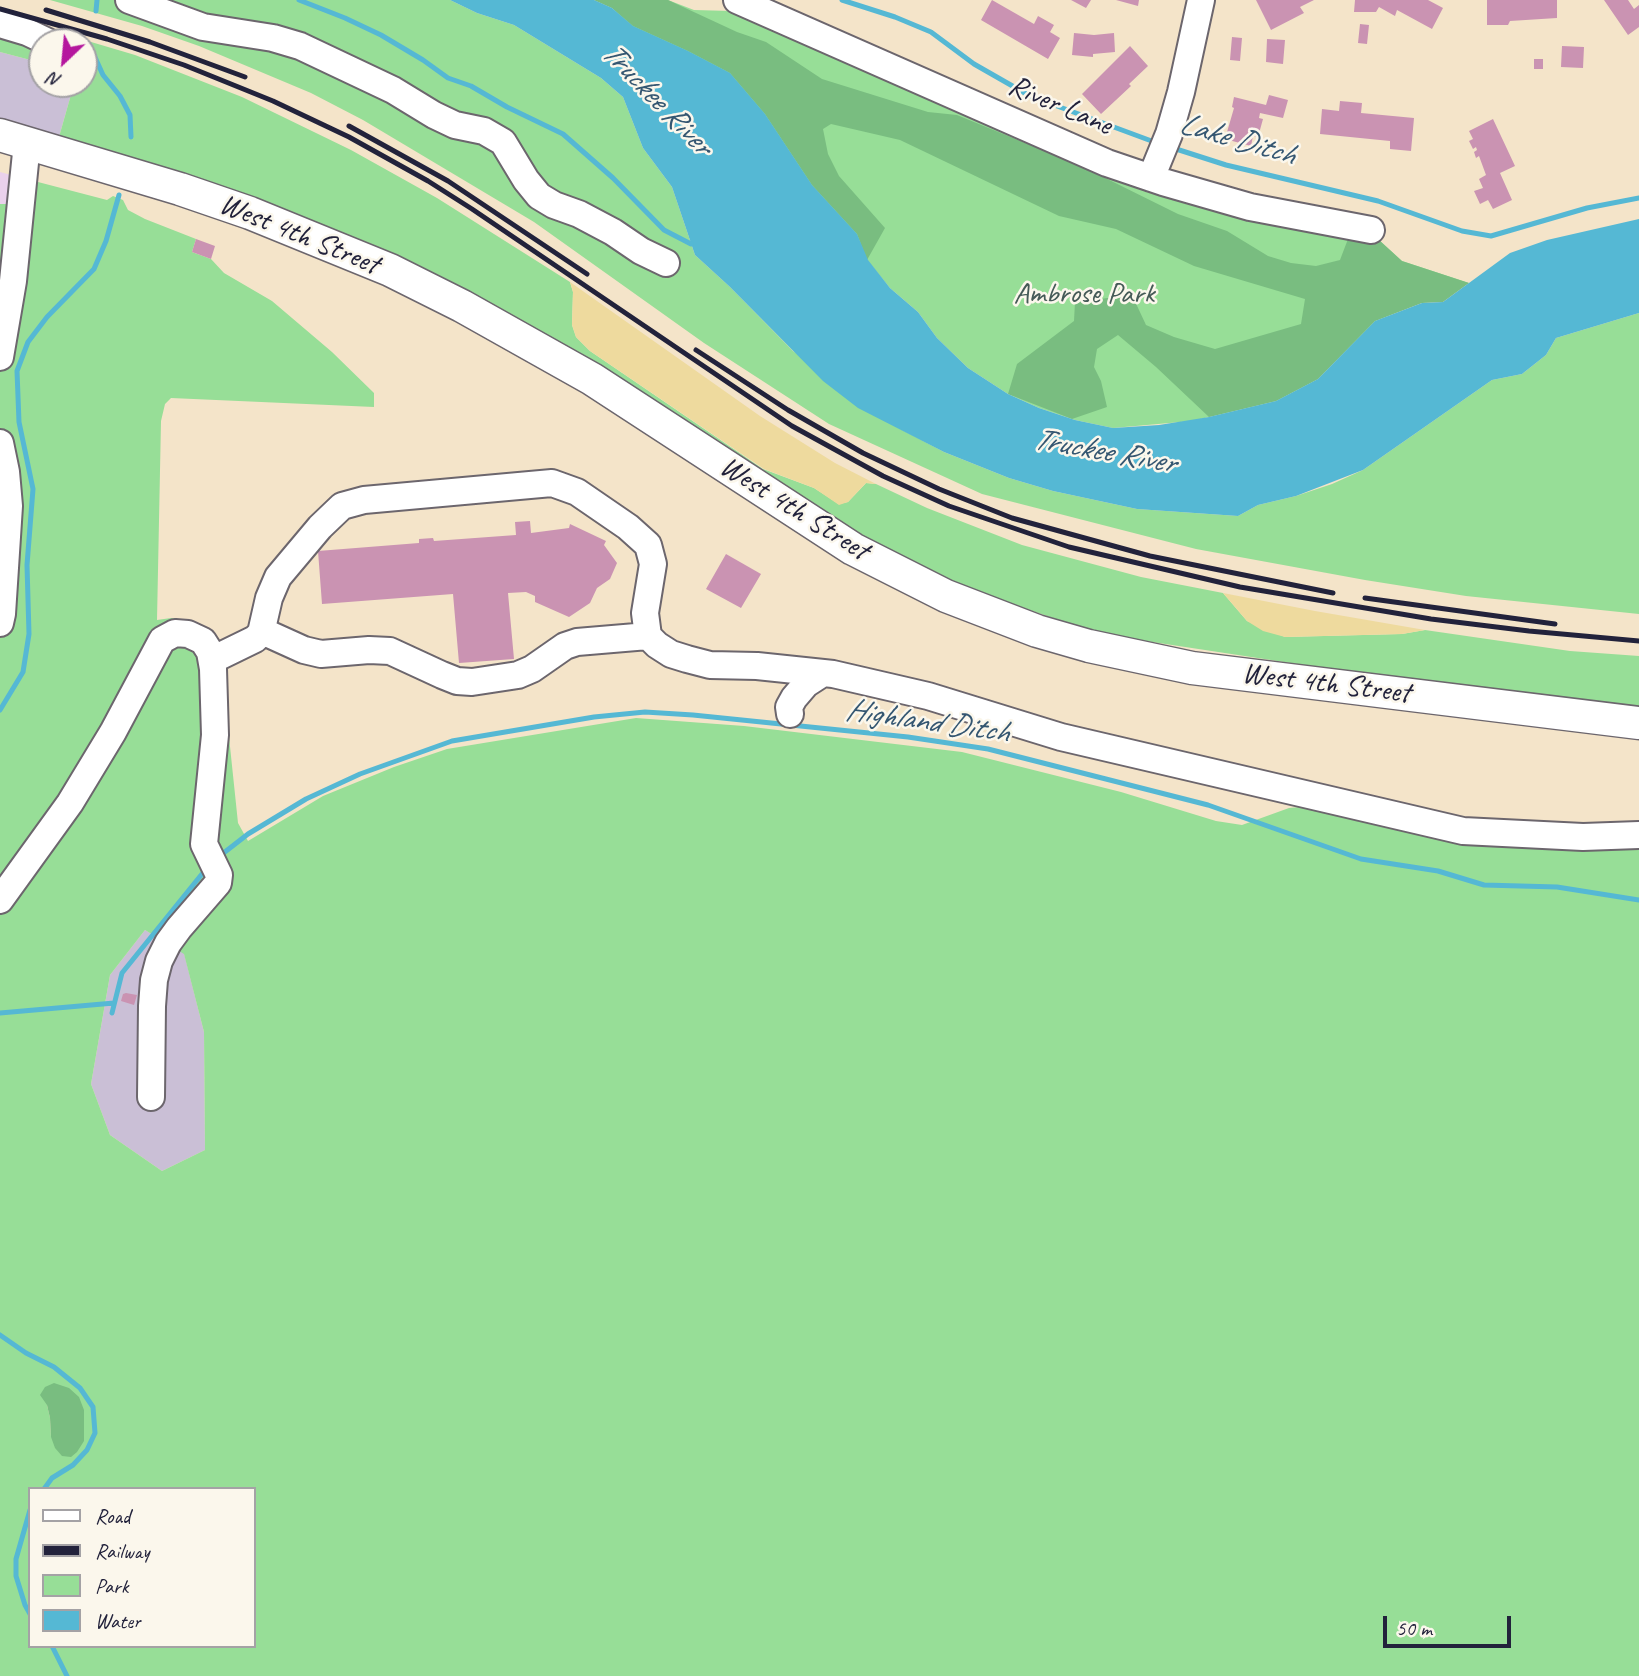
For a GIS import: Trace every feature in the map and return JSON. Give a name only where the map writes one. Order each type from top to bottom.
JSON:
[{"type":"main road","name":"West 4th Street","points":[[13,139],[250,213],[390,270],[462,306],[582,373],[853,549],[946,596],[1037,631],[1089,646],[1192,668],[1639,723]]},
{"type":"street","points":[[130,0],[203,27],[273,38],[300,46],[393,90],[455,125],[484,131],[503,142],[539,196],[614,232],[641,251],[666,263]]},
{"type":"street","name":"River Lane","points":[[737,0],[1073,149],[1155,168],[1250,207],[1371,230]]},
{"type":"street","points":[[1155,168],[1169,134],[1181,92],[1201,0]]},
{"type":"street","points":[[0,24],[28,32]]},
{"type":"street","points":[[0,357],[13,281],[13,139]]},
{"type":"street","points":[[0,443],[9,506],[0,623]]},
{"type":"street","points":[[212,660],[255,639],[262,631],[269,598],[278,577],[320,527],[342,506],[364,500],[552,483],[577,492],[628,527],[648,545],[653,564],[645,613],[648,636],[671,654],[710,666],[757,666],[823,673],[928,696],[1074,740],[1429,825],[1463,831],[1583,837],[1639,835]]},
{"type":"street","points":[[262,631],[304,650],[321,654],[390,651],[442,676],[472,682],[532,669],[565,646],[577,642],[648,636]]},
{"type":"street","points":[[0,900],[70,803],[113,732],[162,640],[174,633],[188,634],[202,641],[211,652],[215,735],[204,844],[219,875],[218,883],[179,928],[159,961],[152,1006],[151,1097]]},
{"type":"street","points":[[790,714],[789,707],[794,698],[806,684],[823,673]]},
{"type":"shaded area","points":[[0,52],[28,59],[28,98],[70,98],[59,137],[0,120]]},
{"type":"shaded area","points":[[0,172],[15,176],[10,204],[0,204]]},
{"type":"shaded area","points":[[145,930],[184,953],[204,1032],[205,1150],[162,1171],[110,1135],[91,1084],[110,975]]},
{"type":"green space","points":[[50,0],[450,0],[477,13],[514,25],[601,78],[623,97],[643,148],[672,187],[695,255],[793,351],[889,423],[944,452],[1009,478],[1053,491],[1137,509],[1238,516],[1258,505],[1332,484],[1363,470],[1492,380],[1522,374],[1546,355],[1556,338],[1639,313],[1639,614],[1466,596],[1365,580],[1196,549],[982,494],[829,424],[704,343],[534,222],[363,120],[311,93],[199,46],[142,26]]},
{"type":"green space","name":"Ambrose Park","points":[[594,0],[668,0],[694,10],[731,11],[1059,150],[1352,235],[1379,240],[1402,261],[1469,283],[1375,321],[1318,379],[1276,401],[1192,421],[1113,428],[1075,420],[1008,394],[968,368],[937,338],[918,312],[890,288],[867,260],[612,8]]},
{"type":"green space","points":[[594,0],[668,0],[737,32],[766,42],[822,79],[928,112],[957,115],[1081,166],[1178,214],[1227,231],[1268,256],[1291,263],[1316,266],[1340,260],[1352,235],[1379,240],[1402,261],[1469,283],[1443,302],[1422,303],[1375,321],[1318,379],[1276,401],[1209,417],[1118,335],[1097,349],[1094,367],[1101,381],[1107,407],[1072,419],[1008,394],[1017,364],[1074,321],[1075,302],[1132,295],[1146,325],[1174,337],[1215,349],[1301,324],[1305,299],[1194,266],[1116,229],[1059,216],[900,140],[831,124],[823,129],[828,154],[839,176],[885,228],[867,260],[857,234],[812,185],[765,114],[730,73],[633,26],[612,8]]},
{"type":"green space","points":[[0,15],[44,28],[28,28],[28,59],[0,52]]},
{"type":"green space","points":[[98,44],[135,55],[242,97],[351,150],[437,198],[570,282],[573,292],[572,325],[576,337],[590,351],[763,469],[814,488],[839,504],[848,502],[866,483],[876,484],[927,508],[1022,545],[1141,577],[1223,593],[1247,621],[1285,637],[1402,634],[1425,630],[1570,651],[1639,656],[1639,707],[1317,667],[1126,638],[1076,626],[969,589],[897,555],[855,531],[639,391],[561,344],[59,137],[70,98],[98,98]]},
{"type":"green space","points":[[15,176],[107,200],[113,196],[123,200],[128,210],[196,239],[192,252],[211,259],[224,273],[272,301],[332,352],[374,393],[374,407],[171,398],[165,404],[161,421],[157,620],[188,620],[216,636],[223,645],[222,670],[238,823],[248,841],[323,796],[447,749],[636,718],[744,726],[962,752],[1121,792],[1216,821],[1242,825],[1289,808],[1311,806],[1639,845],[1639,1676],[0,1676],[0,204],[10,204]],"holes":[[[145,930],[184,954],[204,1032],[205,1150],[162,1171],[110,1135],[91,1084],[110,975]],[[47,1405],[84,1410],[84,1441],[51,1437]]]},
{"type":"green space","points":[[54,1383],[69,1388],[79,1397],[84,1410],[84,1441],[71,1457],[62,1456],[55,1448],[47,1405],[40,1395],[45,1387]]},
{"type":"sand","points":[[570,282],[760,416],[835,463],[876,484],[866,483],[848,502],[839,505],[814,488],[764,469],[590,351],[576,337],[572,325],[573,292]]},
{"type":"sand","points":[[1223,593],[1425,630],[1402,634],[1285,637],[1263,631],[1247,621]]},
{"type":"water","name":"Truckee River","points":[[450,0],[594,0],[612,8],[633,26],[730,73],[765,114],[812,185],[857,234],[868,260],[890,288],[918,312],[937,338],[968,368],[1008,394],[1075,420],[1113,428],[1159,425],[1209,417],[1276,401],[1318,379],[1375,321],[1422,303],[1443,302],[1510,253],[1547,240],[1639,219],[1639,313],[1556,338],[1546,355],[1522,374],[1492,380],[1363,470],[1296,496],[1258,505],[1238,516],[1137,509],[1053,491],[1009,478],[944,452],[858,408],[823,381],[695,255],[672,187],[643,148],[623,97],[601,78],[514,25],[477,13]]},
{"type":"building","points":[[992,0],[1034,24],[1038,16],[1054,25],[1050,32],[1060,38],[1048,59],[981,20]]},
{"type":"building","points":[[1071,0],[1091,0],[1086,8]]},
{"type":"building","points":[[1116,0],[1139,0],[1138,6]]},
{"type":"building","points":[[1256,0],[1314,0],[1300,7],[1304,13],[1271,30]]},
{"type":"building","points":[[1355,0],[1428,0],[1443,8],[1432,29],[1397,10],[1395,16],[1379,7],[1376,12],[1354,12]]},
{"type":"building","points":[[1487,0],[1557,0],[1557,18],[1487,25]]},
{"type":"building","points":[[1604,0],[1628,0],[1634,9],[1639,5],[1639,27],[1628,35]]},
{"type":"building","points":[[1360,24],[1369,25],[1367,44],[1358,43]]},
{"type":"building","points":[[1074,33],[1114,33],[1115,52],[1093,54],[1093,57],[1072,55]]},
{"type":"building","points":[[1232,37],[1242,38],[1240,61],[1230,60]]},
{"type":"building","points":[[1267,39],[1285,40],[1283,64],[1266,62]]},
{"type":"building","points":[[1130,46],[1148,66],[1101,114],[1082,94]]},
{"type":"building","points":[[1562,46],[1584,47],[1583,68],[1561,67]]},
{"type":"building","points":[[1534,59],[1543,59],[1543,69],[1534,69]]},
{"type":"building","points":[[1269,95],[1288,100],[1283,118],[1260,113],[1259,118],[1263,119],[1258,137],[1253,136],[1251,146],[1225,139],[1234,108],[1234,97],[1266,105]]},
{"type":"building","points":[[1340,101],[1362,103],[1361,113],[1414,118],[1411,151],[1390,149],[1390,141],[1320,134],[1322,109],[1339,111]]},
{"type":"building","points":[[1493,119],[1515,166],[1500,173],[1512,200],[1493,209],[1488,200],[1480,204],[1474,191],[1483,188],[1479,179],[1486,175],[1479,156],[1476,158],[1476,147],[1473,149],[1469,141],[1473,139],[1469,131]]},
{"type":"building","points":[[196,239],[215,246],[211,259],[192,252]]},
{"type":"building","points":[[530,521],[531,533],[569,528],[570,524],[606,541],[604,545],[617,563],[610,579],[597,588],[590,603],[569,617],[535,602],[535,596],[526,592],[508,593],[514,659],[459,663],[453,594],[322,604],[318,551],[419,543],[419,539],[433,538],[434,541],[516,535],[515,522]]},
{"type":"building","points":[[726,554],[761,574],[741,608],[706,589]]},
{"type":"building","points":[[126,993],[137,995],[134,1005],[121,1001]]},
{"type":"waterway","points":[[96,11],[97,0]]},
{"type":"waterway","points":[[299,0],[381,35],[448,78],[471,86],[563,134],[613,178],[664,230],[691,244]]},
{"type":"waterway","name":"Lake Ditch","points":[[842,0],[931,32],[974,64],[1030,96],[1157,143]]},
{"type":"waterway","points":[[98,64],[130,115],[131,137]]},
{"type":"waterway","name":"Lake Ditch","points":[[1173,148],[1226,165],[1378,201],[1462,231],[1491,236],[1587,208],[1639,198]]},
{"type":"waterway","points":[[0,710],[23,672],[29,634],[27,565],[33,489],[19,422],[17,371],[28,342],[47,317],[94,269],[106,241],[119,195]]},
{"type":"waterway","name":"Highland Ditch","points":[[221,855],[248,834],[306,799],[360,774],[452,741],[594,717],[645,712],[908,737],[988,749],[1208,805],[1361,859],[1438,871],[1484,885],[1557,887],[1639,900]]},
{"type":"waterway","name":"Highland Ditch","points":[[112,1013],[122,973],[206,869]]},
{"type":"waterway","points":[[0,1013],[114,1003]]},
{"type":"waterway","points":[[0,1335],[26,1353],[54,1367],[80,1388],[93,1407],[95,1433],[87,1450],[73,1465],[52,1478],[45,1487]]},
{"type":"waterway","points":[[28,1517],[16,1559],[16,1576],[28,1610]]},
{"type":"waterway","points":[[53,1648],[67,1676]]},
{"type":"railway","points":[[0,9],[107,39],[184,65],[273,101],[349,137],[472,209],[792,426],[883,476],[949,506],[1069,547],[1240,587],[1431,619],[1639,641]]},
{"type":"railway","points":[[46,10],[150,42],[245,77]]},
{"type":"railway","points":[[349,126],[448,181],[587,274]]},
{"type":"railway","points":[[696,350],[788,410],[863,453],[939,489],[1012,518],[1150,556],[1333,593]]},
{"type":"railway","points":[[1365,598],[1555,624]]}]
